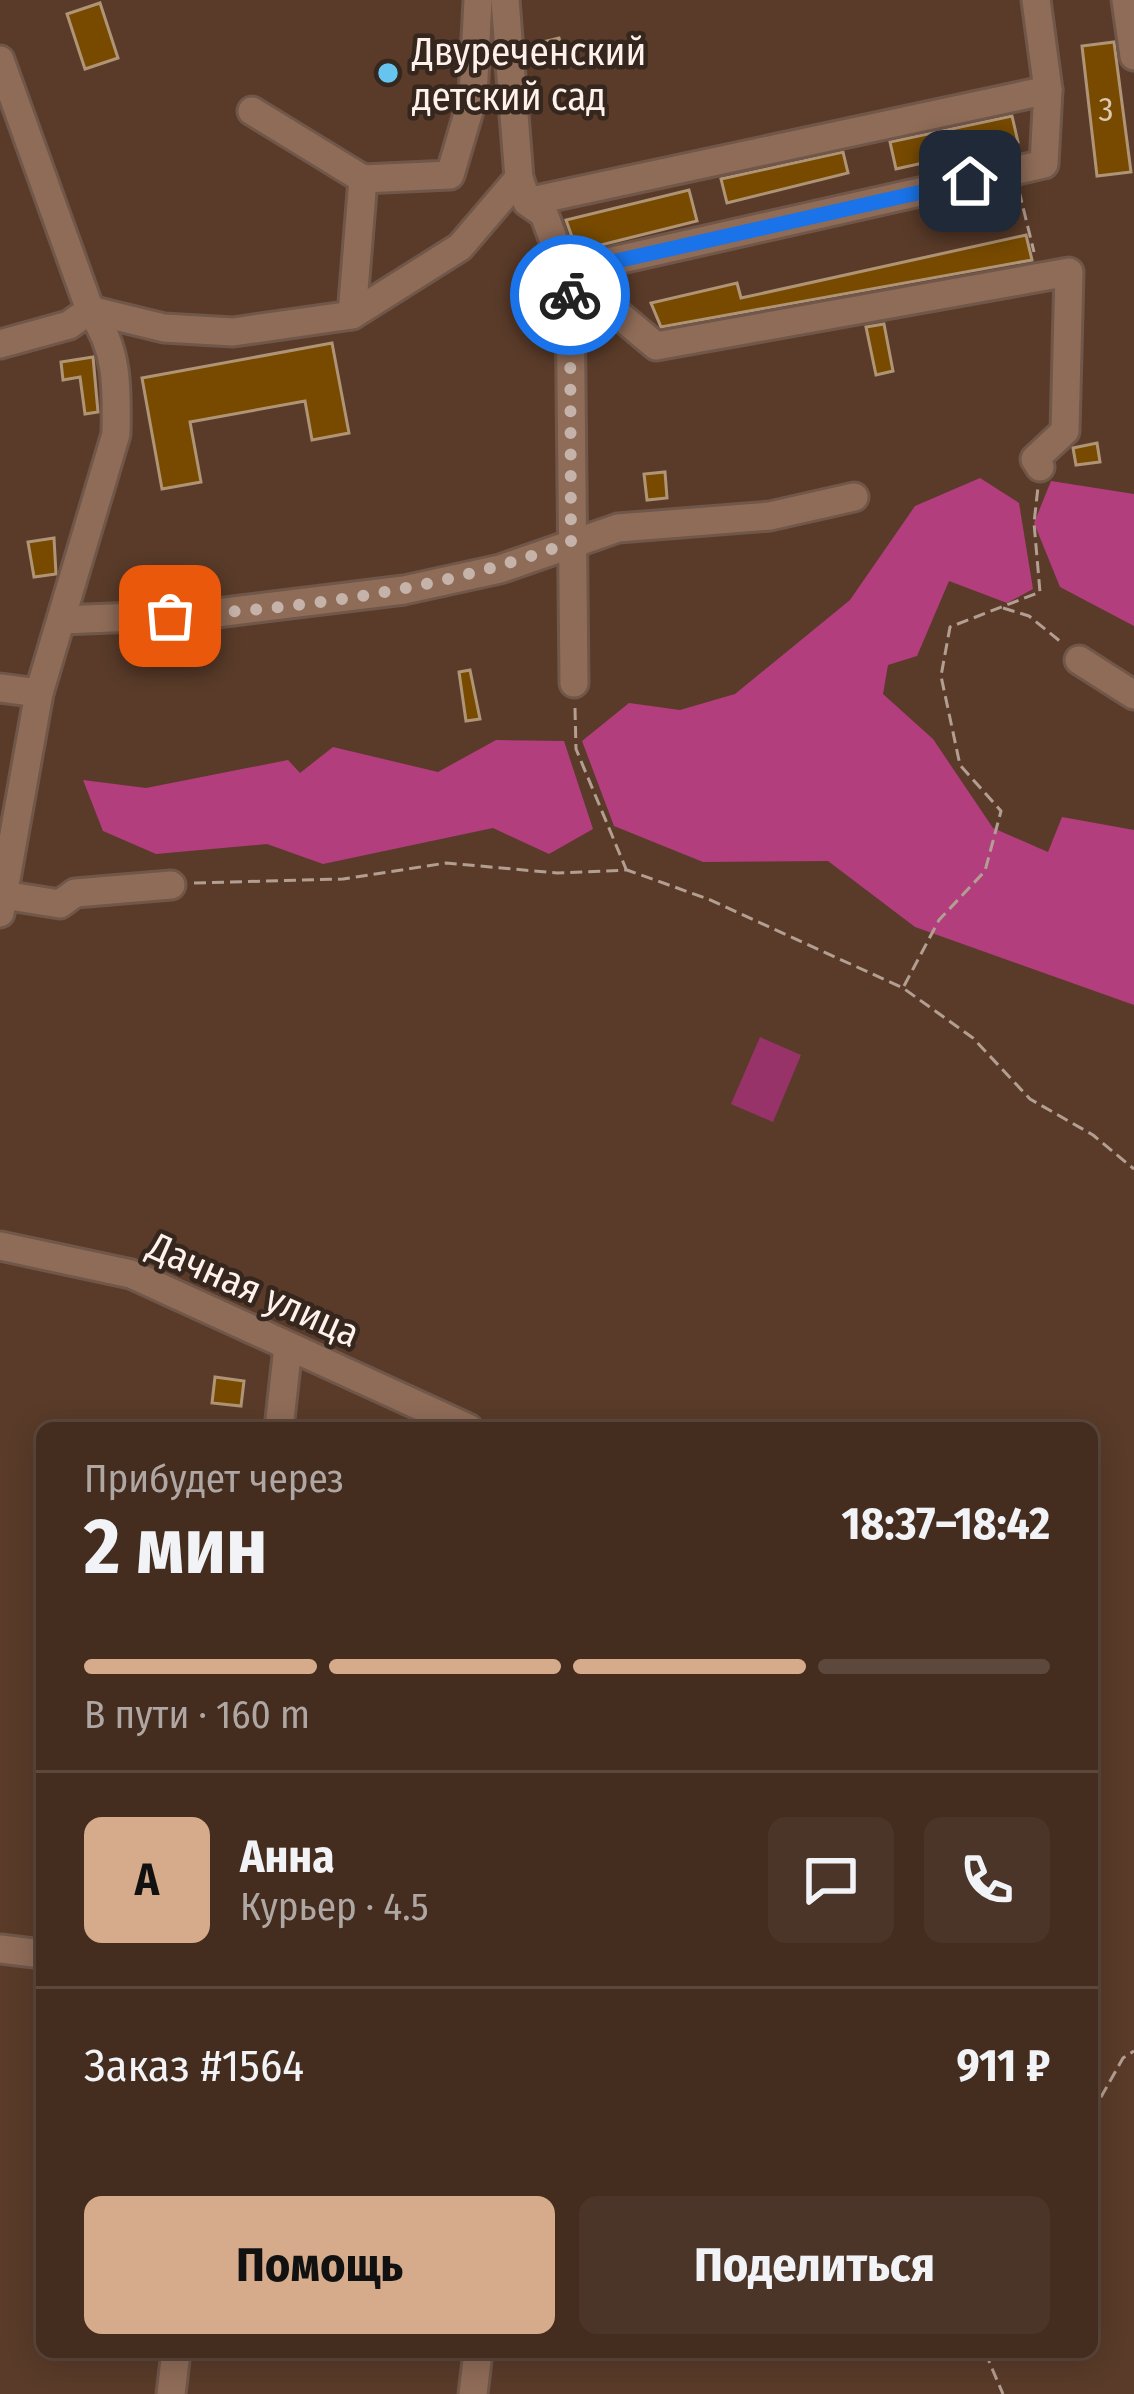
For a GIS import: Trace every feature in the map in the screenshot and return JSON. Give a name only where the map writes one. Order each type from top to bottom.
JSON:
[{"type":"street","points":[[252,111],[363,179],[450,175],[473,97],[478,0]]},
{"type":"street","points":[[505,0],[523,190],[544,214],[569,278],[574,682]]},
{"type":"street","points":[[569,278],[1043,164],[1048,90],[1036,0]]},
{"type":"street","points":[[1126,0],[1134,56]]},
{"type":"street","points":[[0,60],[90,310],[110,337],[116,434],[39,693],[2,904],[61,904],[75,893],[171,885]]},
{"type":"street","points":[[0,344],[69,325],[90,310],[164,328],[232,332],[352,315],[460,247],[523,190],[1048,90]]},
{"type":"street","points":[[352,315],[363,179]]},
{"type":"street","points":[[569,278],[656,346],[1069,272],[1065,431],[1036,459],[1040,467]]},
{"type":"street","points":[[62,620],[208,614],[404,590],[500,569],[618,528],[770,516],[854,497]]},
{"type":"street","points":[[1079,660],[1134,695]]},
{"type":"street","points":[[0,688],[39,693]]},
{"type":"street","name":"Дачная улица","points":[[0,1246],[131,1274],[455,1422]]},
{"type":"street","points":[[280,1422],[288,1347]]},
{"type":"street","points":[[0,1949],[36,1953]]},
{"type":"street","points":[[171,2394],[175,2358]]},
{"type":"street","points":[[473,2394],[477,2358]]},
{"type":"path","points":[[1014,170],[1040,277]]},
{"type":"path","points":[[903,988],[939,920],[985,872],[1000,811],[960,765],[941,676],[950,627],[1040,592],[1034,523],[1040,467]]},
{"type":"path","points":[[1000,607],[1029,616],[1079,660]]},
{"type":"path","points":[[574,682],[576,749],[627,871]]},
{"type":"path","points":[[171,885],[343,879],[446,863],[556,873],[627,871],[708,898],[903,988],[973,1038],[1030,1099],[1093,1135],[1134,1169]]},
{"type":"path","points":[[1098,2103],[1124,2058],[1134,2050]]},
{"type":"path","points":[[988,2358],[1003,2394]]},
{"type":"shaded area","points":[[980,478],[1019,503],[1033,589],[1007,603],[949,581],[917,656],[888,665],[883,694],[933,739],[993,828],[1048,852],[1062,817],[1134,830],[1134,1005],[915,927],[828,861],[703,862],[614,826],[582,741],[629,703],[680,710],[735,694],[850,600],[915,506]]},
{"type":"shaded area","points":[[1051,481],[1134,494],[1134,626],[1060,587],[1034,523]]},
{"type":"shaded area","points":[[496,740],[564,741],[593,829],[549,854],[493,828],[323,864],[267,844],[156,854],[103,831],[83,780],[146,788],[288,760],[300,773],[333,747],[438,772]]},
{"type":"shaded area","points":[[760,1037],[801,1055],[773,1122],[731,1104]]},
{"type":"building","points":[[100,3],[118,58],[85,69],[67,14]]},
{"type":"building","points":[[559,38],[563,54],[535,61],[530,45]]},
{"type":"building","points":[[1114,42],[1131,172],[1097,176],[1082,46]]},
{"type":"building","points":[[1012,116],[1018,142],[896,169],[890,142]]},
{"type":"building","points":[[843,152],[848,173],[727,203],[721,179]]},
{"type":"building","points":[[689,190],[697,221],[577,251],[566,220]]},
{"type":"building","points":[[1026,235],[1032,260],[661,327],[651,303],[737,283],[741,298]]},
{"type":"building","points":[[884,324],[893,371],[876,375],[866,327]]},
{"type":"building","points":[[332,343],[349,433],[312,440],[305,401],[190,422],[201,482],[162,489],[142,378]]},
{"type":"building","points":[[93,357],[98,412],[85,414],[80,377],[63,380],[61,362]]},
{"type":"building","points":[[1097,443],[1100,462],[1076,465],[1073,448]]},
{"type":"building","points":[[665,472],[667,498],[647,500],[644,474]]},
{"type":"building","points":[[54,538],[56,574],[34,577],[28,542]]},
{"type":"building","points":[[470,670],[480,719],[466,721],[459,672]]},
{"type":"building","points":[[215,1377],[244,1381],[241,1406],[212,1403]]},
{"type":"way so far","points":[[170,616],[404,590],[500,569],[571,542],[570,295]]},
{"type":"place","name":"Двуреченский детский сад","points":[[388,73]]},
{"type":"route","points":[[570,295],[568,272],[970,181]]}]
